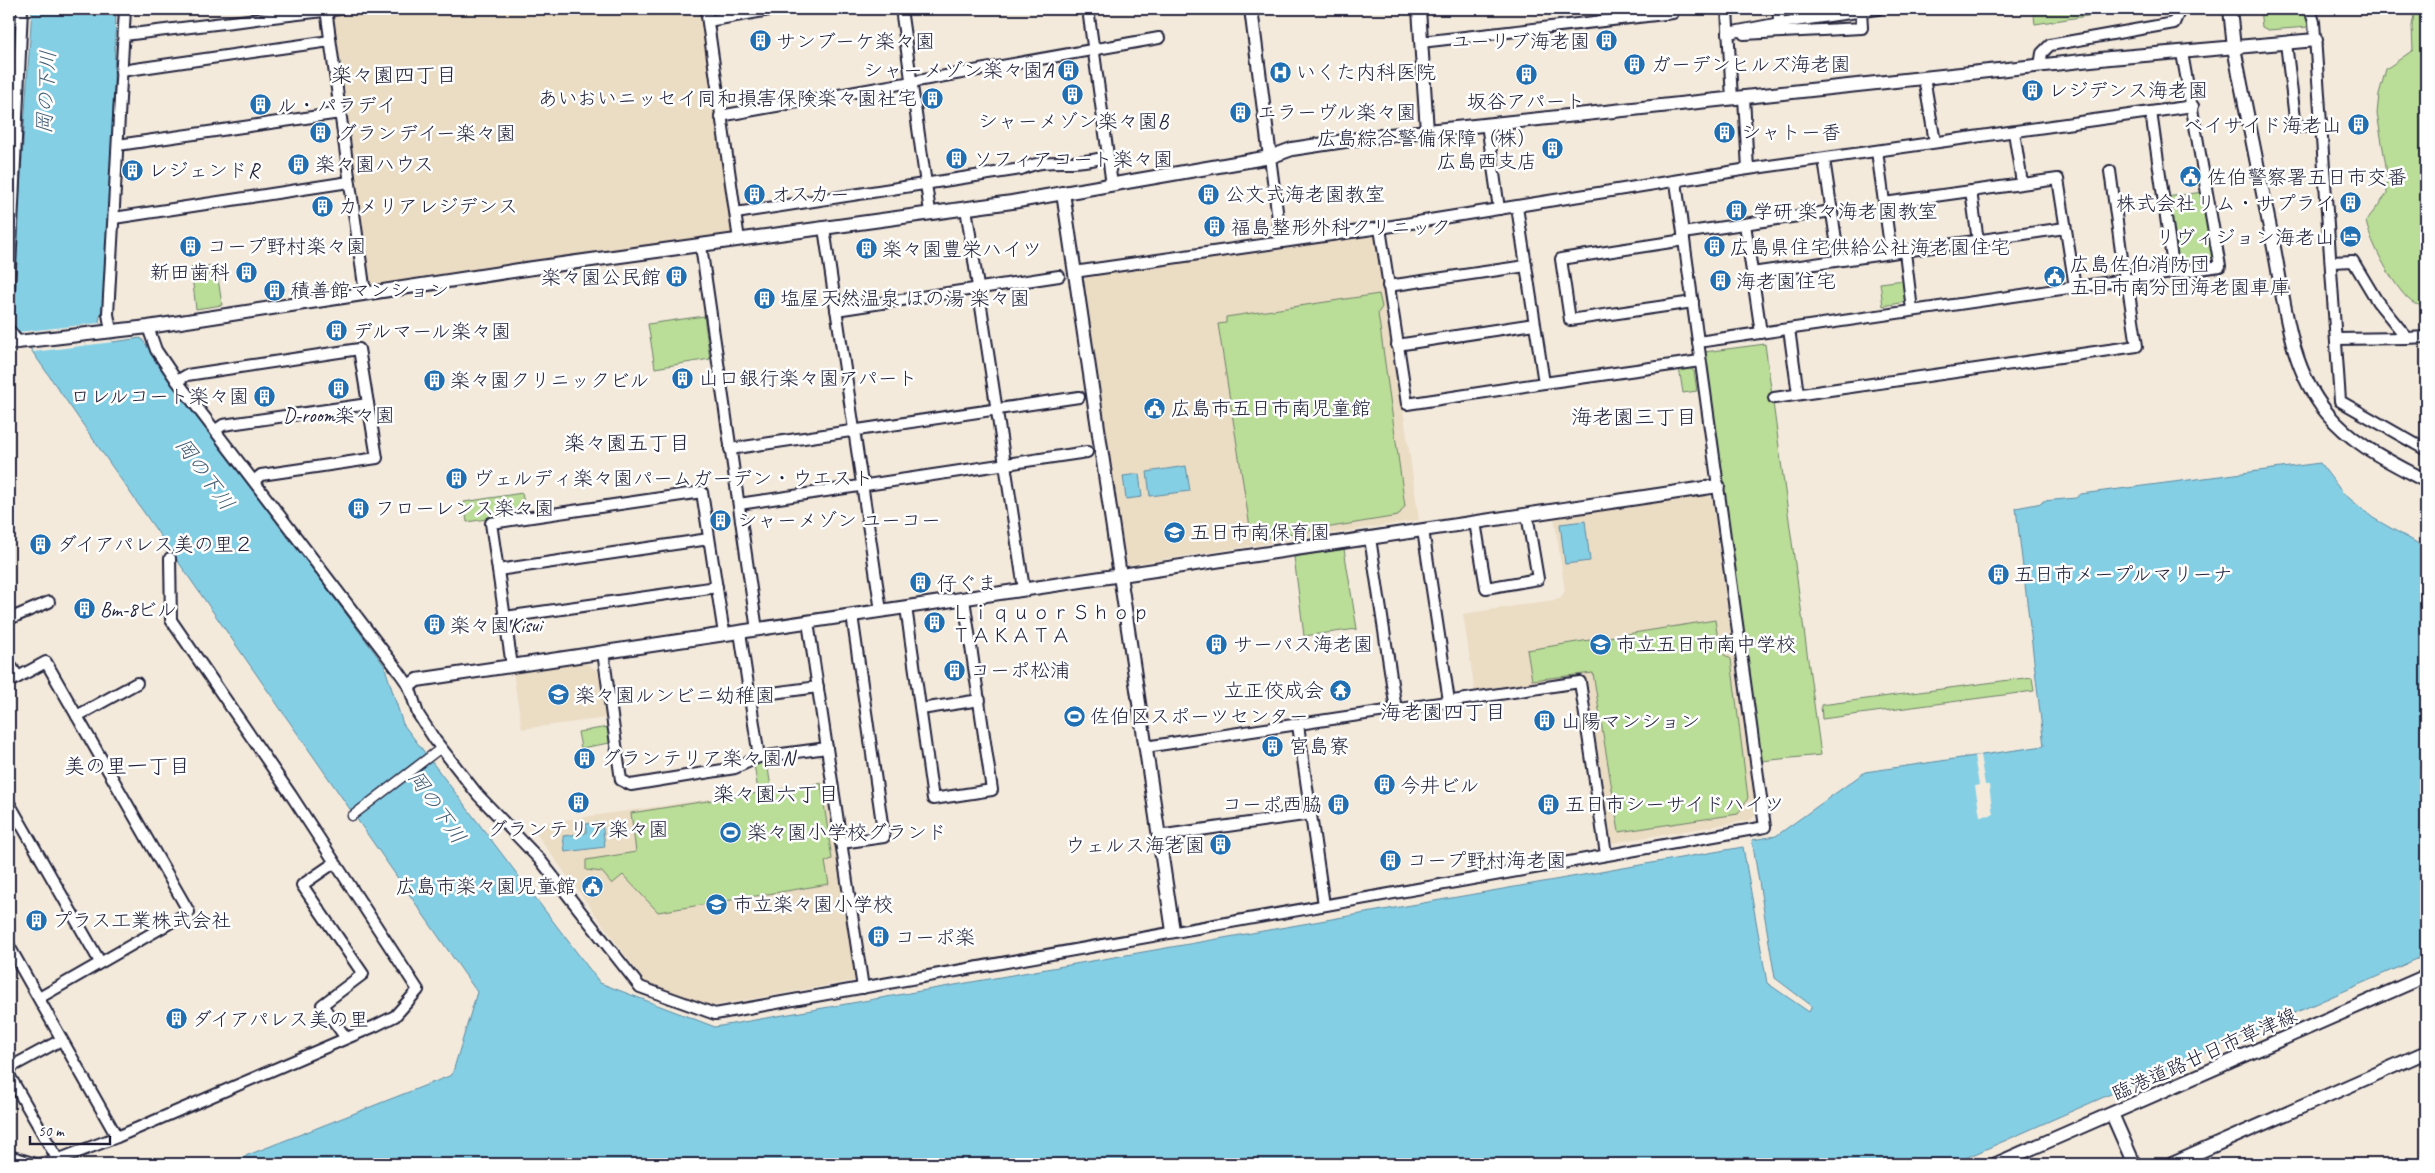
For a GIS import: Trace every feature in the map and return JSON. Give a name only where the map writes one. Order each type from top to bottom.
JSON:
[{"type":"street","points":[[9,290],[10,199],[22,9]]},
{"type":"street","points":[[109,331],[108,314],[125,9]]},
{"type":"street","points":[[124,35],[326,9],[340,9]]},
{"type":"street","points":[[326,9],[365,293]]},
{"type":"street","points":[[706,9],[739,240]]},
{"type":"street","points":[[708,20],[775,9]]},
{"type":"street","points":[[901,9],[930,212]]},
{"type":"street","points":[[1088,9],[1112,184]]},
{"type":"street","points":[[1251,9],[1281,242]]},
{"type":"street","points":[[1419,9],[1427,130]]},
{"type":"street","points":[[1727,9],[1728,33],[1748,169]]},
{"type":"street","points":[[1778,9],[1780,28]]},
{"type":"street","points":[[1780,28],[1878,9]]},
{"type":"street","points":[[2040,66],[2042,53],[2050,45],[2174,23],[2180,9]]},
{"type":"street","points":[[2230,9],[2234,48],[2286,312],[2301,370],[2326,413],[2349,436],[2386,460],[2426,481]]},
{"type":"street","points":[[2310,9],[2316,40],[2340,401],[2426,450]]},
{"type":"street","points":[[1728,33],[1780,28],[1862,28],[1861,11]]},
{"type":"street","points":[[1421,42],[1673,13]]},
{"type":"street","points":[[720,116],[1159,38]]},
{"type":"street","points":[[9,39],[20,39]]},
{"type":"street","points":[[9,330],[17,342],[148,327],[365,293],[966,208],[1270,157],[1292,149],[1427,130],[2040,66],[2316,40]]},
{"type":"street","points":[[121,71],[330,41]]},
{"type":"street","points":[[2286,43],[2296,127],[2322,125]]},
{"type":"street","points":[[1698,342],[2220,266],[2182,52]]},
{"type":"street","points":[[1924,78],[1935,142]]},
{"type":"street","points":[[1074,272],[1380,228],[1748,169],[2193,106]]},
{"type":"street","points":[[2151,112],[2174,272]]},
{"type":"street","points":[[118,145],[340,113]]},
{"type":"street","points":[[1487,124],[1500,209]]},
{"type":"street","points":[[2014,132],[2022,184]]},
{"type":"street","points":[[1877,152],[1891,253]]},
{"type":"street","points":[[736,213],[1021,169],[1052,160],[1073,162],[1108,157]]},
{"type":"street","points":[[1824,159],[1839,260]]},
{"type":"street","points":[[1774,398],[2136,346],[2110,171]]},
{"type":"street","points":[[1884,203],[2058,179],[2074,287]]},
{"type":"street","points":[[114,218],[349,182]]},
{"type":"street","points":[[148,327],[156,350],[177,381],[409,686],[418,714],[435,740],[478,795],[541,861],[640,987],[715,1014],[1172,931],[1765,827],[1676,182]]},
{"type":"street","points":[[1971,191],[1978,241]]},
{"type":"street","points":[[1063,193],[1172,931]]},
{"type":"street","points":[[1517,206],[1544,382]]},
{"type":"street","points":[[966,208],[1024,589]]},
{"type":"street","points":[[1693,302],[1570,320],[1561,259],[1745,224],[1832,211]]},
{"type":"street","points":[[1745,224],[1760,333]]},
{"type":"street","points":[[824,228],[881,611]]},
{"type":"street","points":[[1380,228],[1407,404],[1700,360]]},
{"type":"street","points":[[1752,273],[2065,228]]},
{"type":"street","points":[[701,246],[757,630]]},
{"type":"street","points":[[1905,252],[1912,310]]},
{"type":"street","points":[[2332,262],[2353,261],[2377,301],[2407,338]]},
{"type":"street","points":[[1388,286],[1526,266]]},
{"type":"street","points":[[836,310],[1059,276]]},
{"type":"street","points":[[1397,345],[1534,324]]},
{"type":"street","points":[[1789,329],[1798,394]]},
{"type":"street","points":[[2336,339],[2426,338]]},
{"type":"street","points":[[177,381],[187,375],[359,349],[377,458],[261,475],[254,480]]},
{"type":"street","points":[[730,448],[1079,396]]},
{"type":"street","points":[[216,430],[223,425],[368,404]]},
{"type":"street","points":[[738,504],[1087,452]]},
{"type":"street","points":[[409,686],[417,680],[1718,486]]},
{"type":"street","points":[[512,666],[491,523],[702,492],[724,634]]},
{"type":"street","points":[[1475,522],[1486,588],[1538,580],[1527,514]]},
{"type":"street","points":[[1423,530],[1449,701]]},
{"type":"street","points":[[1370,538],[1396,710]]},
{"type":"street","points":[[498,570],[710,539]]},
{"type":"street","points":[[9,1156],[37,1164],[58,1160],[117,1137],[395,1016],[418,990],[291,795],[172,620],[170,558]]},
{"type":"street","points":[[505,617],[717,587]]},
{"type":"street","points":[[906,607],[933,799],[992,790],[964,599]]},
{"type":"street","points":[[9,618],[49,602]]},
{"type":"street","points":[[841,843],[884,837],[852,615]]},
{"type":"street","points":[[808,622],[862,988]]},
{"type":"street","points":[[740,632],[759,757]]},
{"type":"street","points":[[603,652],[622,780],[631,785],[726,770],[759,757],[827,748]]},
{"type":"street","points":[[9,663],[13,680],[46,662],[189,912],[38,998]]},
{"type":"street","points":[[1145,746],[1580,682],[1606,854]]},
{"type":"street","points":[[77,716],[137,683]]},
{"type":"street","points":[[749,696],[818,687]]},
{"type":"street","points":[[921,709],[980,700]]},
{"type":"street","points":[[1298,724],[1324,905]]},
{"type":"street","points":[[352,816],[437,751]]},
{"type":"street","points":[[9,803],[100,962]]},
{"type":"street","points":[[1158,836],[1311,814]]},
{"type":"street","points":[[334,863],[302,885],[363,974],[322,1005],[346,1038]]},
{"type":"street","points":[[9,946],[117,1137]]},
{"type":"street","name":"臨港道路廿日市草津線","points":[[1996,1164],[2426,976]]},
{"type":"street","points":[[2382,996],[2426,981]]},
{"type":"street","points":[[9,1068],[61,1040]]},
{"type":"street","points":[[2172,1164],[2426,1052]]},
{"type":"street","points":[[9,1075],[58,1160]]},
{"type":"street","points":[[2112,1114],[2134,1164]]},
{"type":"shaded area","points":[[329,9],[704,9],[741,239],[364,293]]},
{"type":"shaded area","points":[[1373,232],[1378,236],[1419,520],[1128,565],[1122,561],[1081,283],[1087,277]]},
{"type":"shaded area","name":"市立五日市南中学校","points":[[1705,494],[1712,499],[1756,814],[1751,820],[1612,843],[1608,840],[1584,675],[1475,692],[1463,614],[1560,599],[1565,591],[1554,517]]},
{"type":"shaded area","name":"楽々園ルンビニ幼稚園","points":[[584,662],[598,671],[606,718],[522,729],[513,672]]},
{"type":"shaded area","name":"市立楽々園小学校","points":[[828,782],[858,980],[712,1006],[645,982],[532,828],[543,823]]},
{"type":"green space","points":[[2033,9],[2132,9],[2035,24]]},
{"type":"green space","points":[[2260,9],[2303,9],[2309,18],[2309,27],[2268,30],[2262,27]]},
{"type":"green space","points":[[2415,9],[2426,9],[2426,306],[2415,304],[2408,299],[2392,279],[2372,241],[2366,221],[2387,194],[2386,166],[2377,114],[2379,94],[2386,69],[2413,50],[2412,26]]},
{"type":"green space","points":[[2203,192],[2214,255],[2211,258],[2176,263],[2166,197]]},
{"type":"green space","points":[[216,265],[222,305],[196,309],[191,268]]},
{"type":"green space","points":[[1904,280],[1907,302],[1883,306],[1880,283]]},
{"type":"green space","points":[[1379,294],[1382,307],[1378,313],[1405,506],[1398,516],[1252,540],[1218,324],[1226,323],[1226,317]]},
{"type":"green space","points":[[704,316],[710,359],[655,368],[648,324]]},
{"type":"green space","points":[[1765,344],[1821,755],[1761,761],[1704,352]]},
{"type":"green space","points":[[1687,366],[1694,371],[1697,391],[1683,393],[1679,367]]},
{"type":"green space","points":[[522,493],[526,513],[467,522],[464,502]]},
{"type":"green space","points":[[1344,549],[1357,629],[1304,636],[1294,557]]},
{"type":"green space","points":[[1715,620],[1720,652],[1731,659],[1748,798],[1738,814],[1619,832],[1593,673],[1532,680],[1527,650]]},
{"type":"green space","points":[[2032,677],[2034,691],[1822,719],[1821,705]]},
{"type":"green space","points":[[608,727],[610,743],[581,748],[578,732]]},
{"type":"green space","points":[[767,761],[771,788],[758,791],[754,764]]},
{"type":"green space","name":"楽々園小学校グランド","points":[[821,783],[832,859],[825,862],[829,884],[658,912],[623,875],[612,884],[602,872],[586,870],[586,860],[636,852],[631,813]]},
{"type":"water","name":"岡の下川","points":[[32,9],[116,9],[108,282],[99,321],[113,342],[141,338],[384,665],[403,724],[600,983],[715,1027],[1743,847],[1767,983],[1809,1012],[1812,1006],[1775,978],[1752,840],[1776,836],[1865,772],[2044,746],[2016,508],[2042,503],[2043,501],[2076,498],[2081,494],[2320,463],[2342,492],[2373,518],[2426,548],[2426,955],[1952,1164],[225,1164],[452,1075],[477,992],[11,321]]},
{"type":"water","points":[[1186,466],[1190,491],[1150,496],[1147,472]]},
{"type":"water","points":[[1139,474],[1142,497],[1126,499],[1123,476]]},
{"type":"water","points":[[1585,521],[1590,561],[1565,564],[1560,524]]},
{"type":"water","points":[[602,822],[605,847],[565,852],[563,836],[586,833],[586,824]]},
{"type":"pier","points":[[100,323],[113,342],[33,352],[25,335],[19,332]]},
{"type":"pier","points":[[1980,755],[1985,785],[1989,785],[1993,815],[1980,816],[1975,786],[1979,785],[1974,756]]},
{"type":"place","name":"サンブーケ楽々園","points":[[760,41]]},
{"type":"place","name":"ユーリブ海老園","points":[[1606,41]]},
{"type":"place","name":"ガーデンヒルズ海老園","points":[[1635,64]]},
{"type":"place","name":"シャーメゾン楽々園A","points":[[1069,70]]},
{"type":"place","name":"いくた内科医院","points":[[1280,72]]},
{"type":"place","name":"坂谷アパート","points":[[1526,75]]},
{"type":"place","name":"レジデンス海老園","points":[[2032,90]]},
{"type":"place","name":"シャーメゾン楽々園B","points":[[1073,95]]},
{"type":"place","name":"あいおいニッセイ同和損害保険楽々園社宅","points":[[933,98]]},
{"type":"place","name":"ル・パラデイ","points":[[261,105]]},
{"type":"place","name":"エラーヴル楽々園","points":[[1241,112]]},
{"type":"place","name":"ベイサイド海老山","points":[[2358,125]]},
{"type":"place","name":"シャトー香","points":[[1725,132]]},
{"type":"place","name":"グランデイー楽々園","points":[[321,133]]},
{"type":"place","name":"広島綜合警備保障（株） 広島西支店","points":[[1553,149]]},
{"type":"place","name":"ソフィアコート楽々園","points":[[957,159]]},
{"type":"place","name":"楽々園ハウス","points":[[299,164]]},
{"type":"place","name":"レジェンドR","points":[[132,170]]},
{"type":"place","name":"佐伯警察署五日市交番","points":[[2191,177]]},
{"type":"place","name":"オスカー","points":[[755,194]]},
{"type":"place","name":"公文式海老園教室","points":[[1209,194]]},
{"type":"place","name":"株式会社リム・サプライ","points":[[2351,203]]},
{"type":"place","name":"カメリアレジデンス","points":[[322,206]]},
{"type":"place","name":"学研 楽々海老園教室","points":[[1737,211]]},
{"type":"place","name":"福島整形外科クリニック","points":[[1215,227]]},
{"type":"place","name":"リヴィジョン海老山","points":[[2351,237]]},
{"type":"place","name":"コープ野村楽々園","points":[[191,246]]},
{"type":"place","name":"広島県住宅供給公社海老園住宅","points":[[1714,247]]},
{"type":"place","name":"楽々園豊栄ハイツ","points":[[866,249]]},
{"type":"place","name":"新田歯科","points":[[246,272]]},
{"type":"place","name":"広島佐伯消防団 五日市南分団海老園車庫","points":[[2054,276]]},
{"type":"place","name":"楽々園公民館","points":[[677,277]]},
{"type":"place","name":"海老園住宅","points":[[1720,281]]},
{"type":"place","name":"積善館マンション","points":[[274,290]]},
{"type":"place","name":"塩屋天然温泉 ほの湯 楽々園","points":[[764,298]]},
{"type":"place","name":"デルマール楽々園","points":[[337,331]]},
{"type":"place","name":"山口銀行楽々園アパート","points":[[683,378]]},
{"type":"place","name":"楽々園クリニックビル","points":[[434,380]]},
{"type":"place","name":"D-room楽々園","points":[[339,389]]},
{"type":"place","name":"ロレルコート楽々園","points":[[265,396]]},
{"type":"place","name":"広島市五日市南児童館","points":[[1155,408]]},
{"type":"place","name":"ヴェルディ楽々園パームガーデン・ウエスト","points":[[457,478]]},
{"type":"place","name":"フローレンス楽々園","points":[[359,508]]},
{"type":"place","name":"シャーメゾン ユーコー","points":[[721,520]]},
{"type":"place","name":"五日市南保育園","points":[[1174,532]]},
{"type":"place","name":"ダイアパレス美の里２","points":[[41,544]]},
{"type":"place","name":"五日市メープルマリーナ","points":[[1998,574]]},
{"type":"place","name":"仔ぐま","points":[[921,583]]},
{"type":"place","name":"Bm-8ビル","points":[[84,609]]},
{"type":"place","name":"ＬｉｑｕｏｒＳｈｏｐ ＴＡＫＡＴＡ","points":[[935,623]]},
{"type":"place","name":"楽々園Kisui","points":[[434,625]]},
{"type":"place","name":"サーパス海老園","points":[[1217,644]]},
{"type":"place","name":"市立五日市南中学校","points":[[1600,644]]},
{"type":"place","name":"コーポ松浦","points":[[954,670]]},
{"type":"place","name":"立正佼成会","points":[[1340,690]]},
{"type":"place","name":"楽々園ルンビニ幼稚園","points":[[559,695]]},
{"type":"place","name":"佐伯区スポーツセンター","points":[[1074,716]]},
{"type":"place","name":"山陽マンション","points":[[1545,721]]},
{"type":"place","name":"宮島寮","points":[[1273,746]]},
{"type":"place","name":"グランテリア楽々園N","points":[[585,758]]},
{"type":"place","name":"今井ビル","points":[[1384,785]]},
{"type":"place","name":"グランテリア楽々園","points":[[578,803]]},
{"type":"place","name":"コーポ西脇","points":[[1338,804]]},
{"type":"place","name":"五日市シーサイドハイツ","points":[[1549,804]]},
{"type":"place","name":"楽々園小学校グランド","points":[[731,832]]},
{"type":"place","name":"ウェルス海老園","points":[[1221,845]]},
{"type":"place","name":"コープ野村海老園","points":[[1391,860]]},
{"type":"place","name":"広島市楽々園児童館","points":[[592,886]]},
{"type":"place","name":"市立楽々園小学校","points":[[717,904]]},
{"type":"place","name":"プラス工業株式会社","points":[[36,920]]},
{"type":"place","name":"コーポ楽","points":[[879,937]]},
{"type":"place","name":"ダイアパレス美の里","points":[[176,1019]]},
{"type":"district","name":"楽々園四丁目","points":[[394,75]]},
{"type":"district","name":"海老園三丁目","points":[[1634,417]]},
{"type":"district","name":"楽々園五丁目","points":[[627,443]]},
{"type":"district","name":"海老園四丁目","points":[[1443,712]]},
{"type":"district","name":"美の里一丁目","points":[[127,766]]},
{"type":"district","name":"楽々園六丁目","points":[[776,794]]}]
